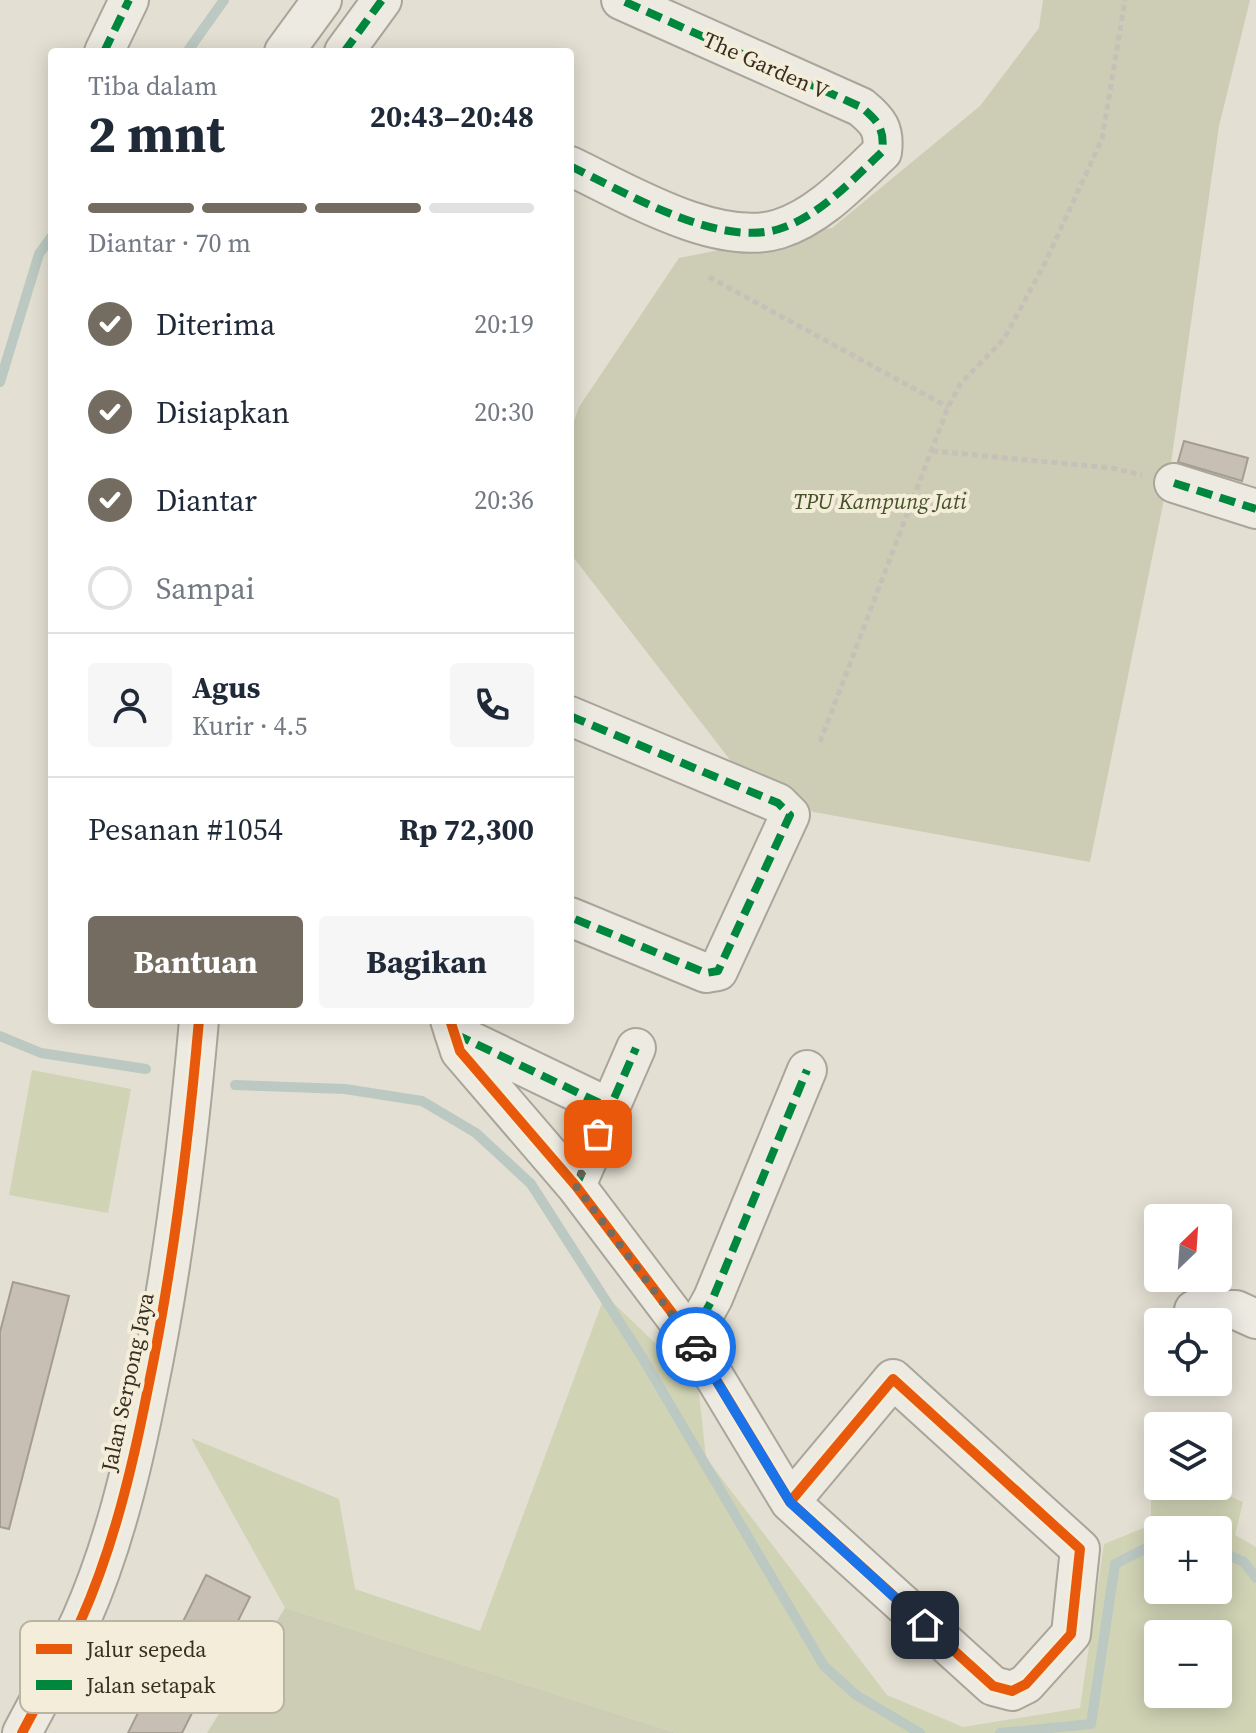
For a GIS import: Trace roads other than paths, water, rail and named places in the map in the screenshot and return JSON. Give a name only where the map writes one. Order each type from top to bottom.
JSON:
[{"type":"street","points":[[106,48],[129,0]]},
{"type":"street","points":[[287,48],[322,0]]},
{"type":"street","points":[[347,48],[382,0]]},
{"type":"street","name":"The Garden V","points":[[574,168],[698,226],[777,230],[816,209],[882,152],[884,135],[879,121],[861,107],[621,0]]},
{"type":"street","points":[[1174,483],[1256,509]]},
{"type":"street","points":[[574,718],[778,803],[790,815],[718,971],[706,973],[574,919]]},
{"type":"street","name":"Jalan Serpong Jaya","points":[[79,1621],[113,1532],[134,1456],[158,1343],[183,1184],[199,1024]]},
{"type":"street","points":[[451,1026],[610,1108]]},
{"type":"street","points":[[451,1026],[460,1051],[576,1186],[691,1338],[790,1502],[993,1686],[1012,1691],[1026,1684],[1071,1634],[1080,1549],[893,1379],[790,1502]]},
{"type":"street","points":[[576,1186],[636,1048]]},
{"type":"street","points":[[691,1338],[713,1298],[807,1070]]},
{"type":"street","points":[[1232,1310],[1256,1319]]},
{"type":"street","name":"Jalan Serpong Jaya","points":[[22,1733],[32,1713]]},
{"type":"waterway","points":[[190,48],[224,0]]},
{"type":"waterway","points":[[0,382],[39,254],[48,242]]},
{"type":"waterway","points":[[0,1036],[41,1053],[146,1069]]},
{"type":"waterway","points":[[235,1085],[345,1089],[422,1101],[476,1133],[531,1184],[642,1357],[824,1666],[856,1695],[920,1733]]},
{"type":"waterway","points":[[1000,1733],[1091,1724],[1115,1564],[1144,1549]]},
{"type":"waterway","points":[[1232,1556],[1244,1562],[1256,1578]]},
{"type":"park label","name":"TPU Kampung Jati","points":[[880,501]]}]
